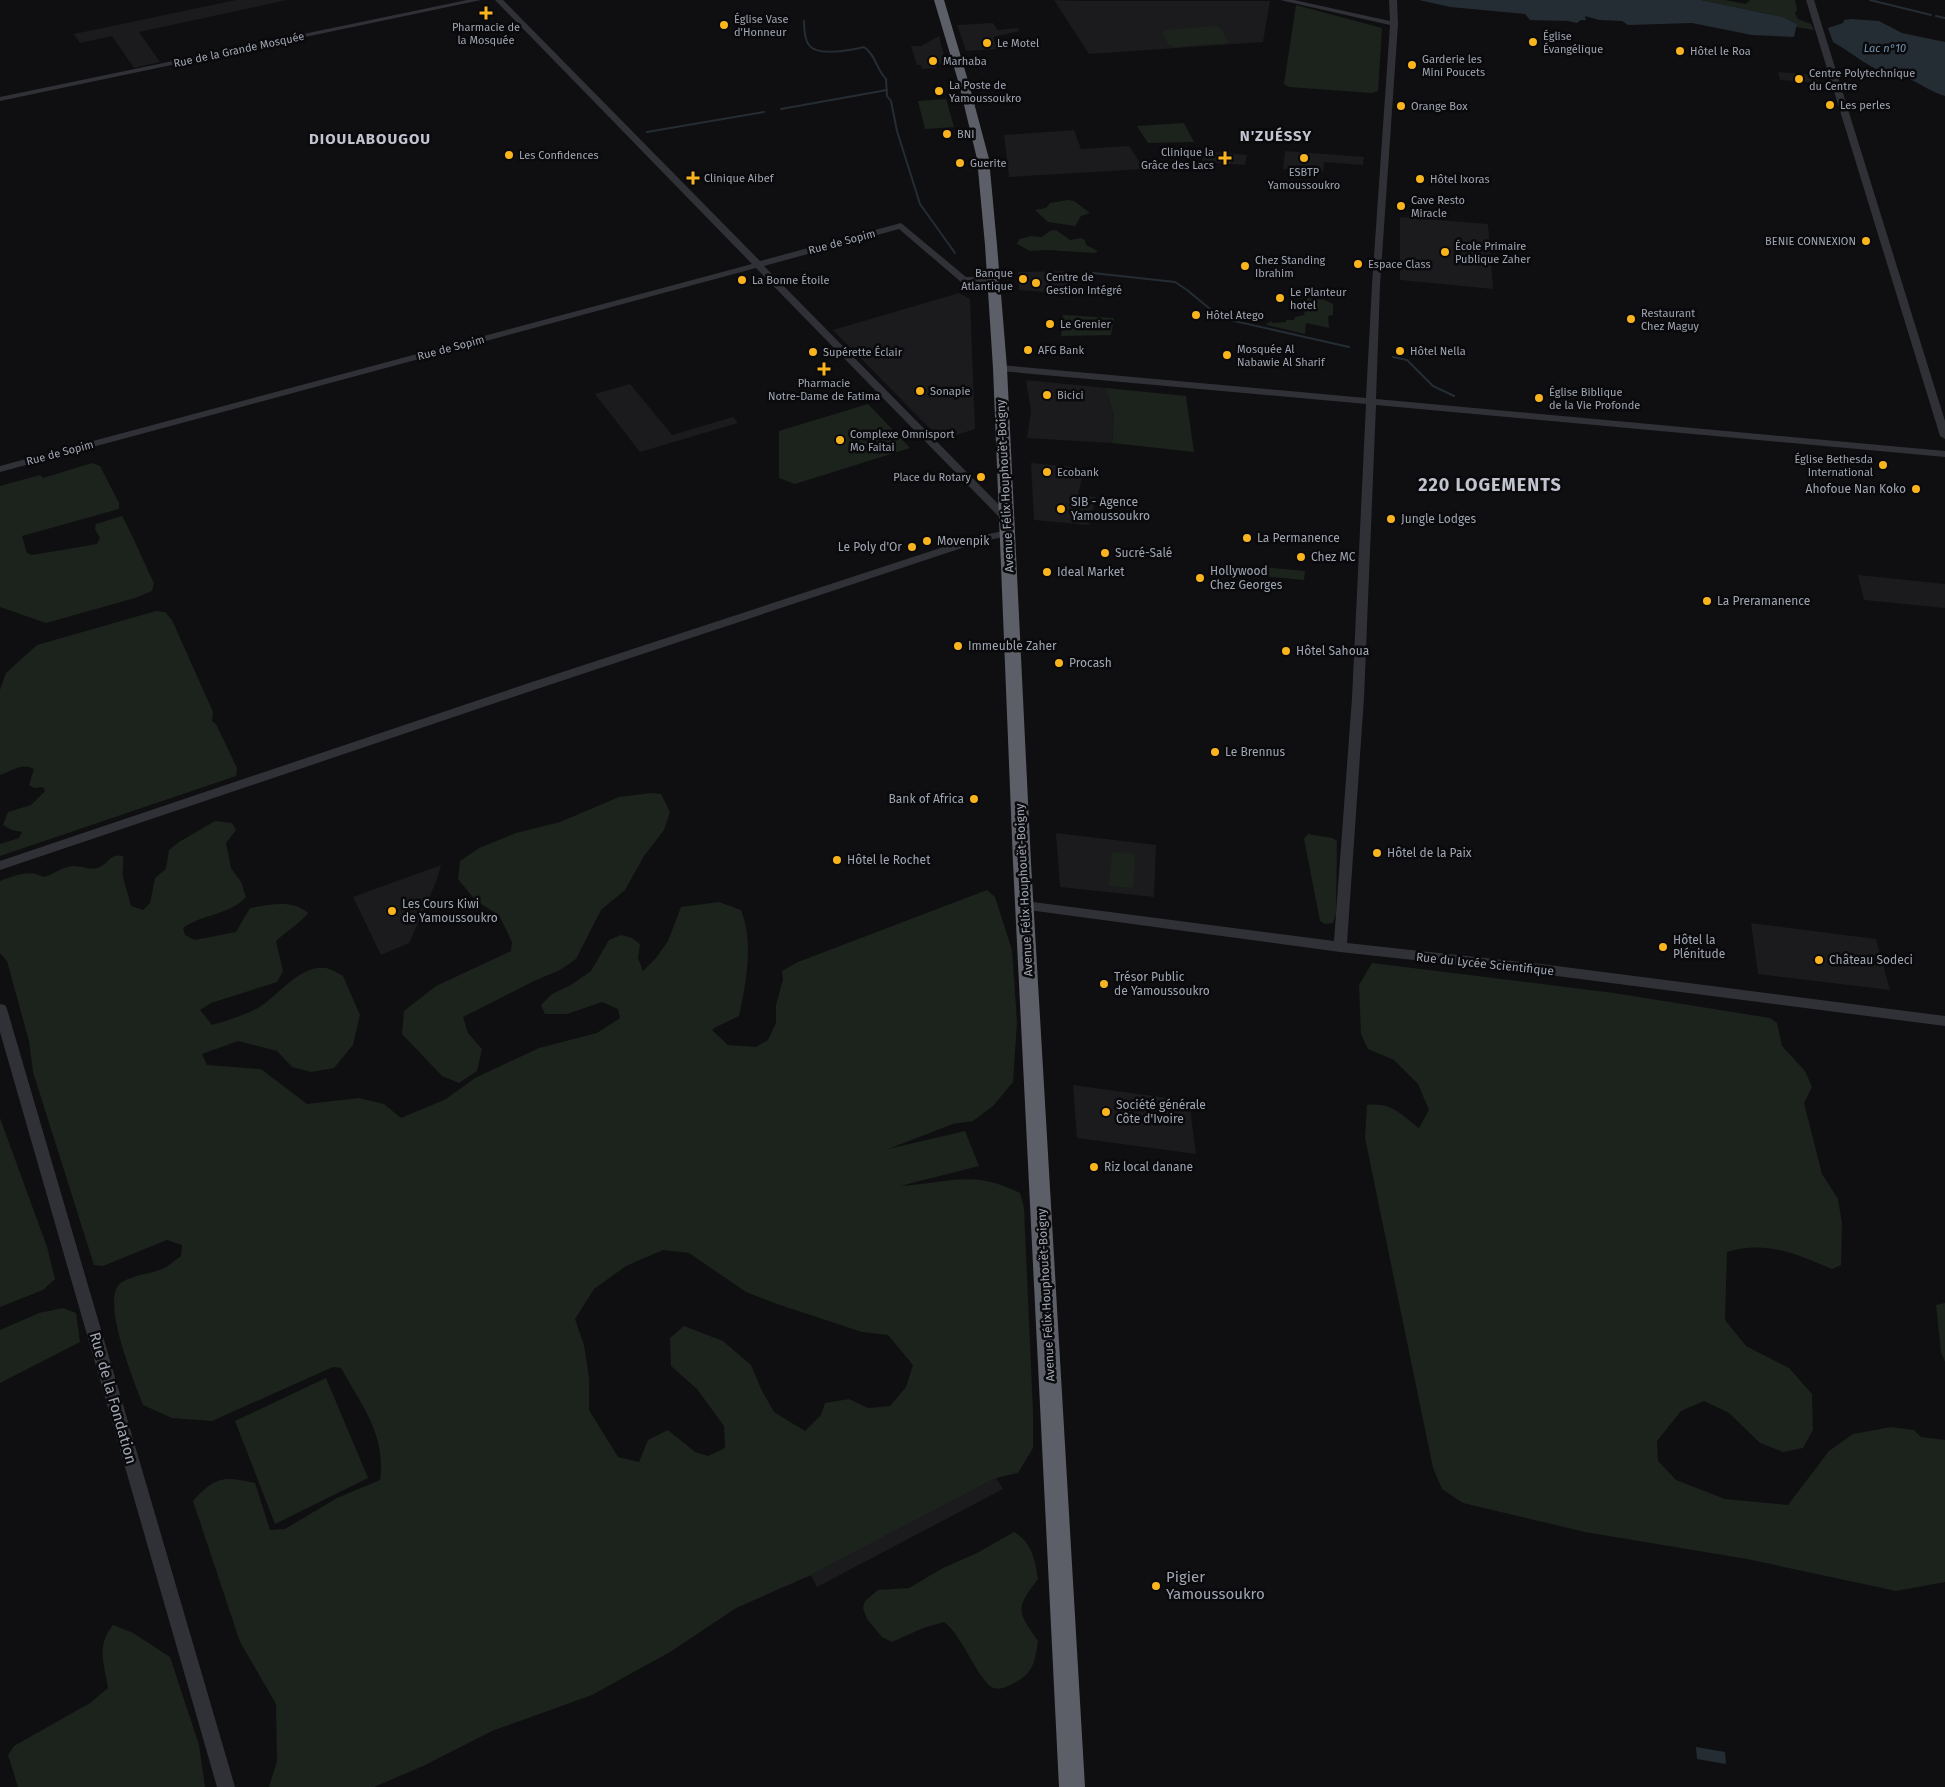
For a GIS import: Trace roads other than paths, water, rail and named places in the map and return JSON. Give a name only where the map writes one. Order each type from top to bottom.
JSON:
[{"type":"highway","name":"Avenue Félix Houphouët-Boigny","points":[[938,0],[964,84],[983,159],[994,279],[1072,1787]]},
{"type":"street","name":"Rue de la Grande Mosquée","points":[[0,99],[477,0]]},
{"type":"street","points":[[0,866],[536,685],[978,539],[1007,526],[758,265],[499,0]]},
{"type":"street","points":[[1284,0],[1394,24]]},
{"type":"street","points":[[1340,948],[1358,698],[1373,401],[1376,285],[1394,24],[1393,0]]},
{"type":"street","points":[[1810,0],[1894,277],[1945,436]]},
{"type":"street","name":"Rue de Sopim","points":[[0,469],[901,226],[964,280],[994,279]]},
{"type":"street","points":[[1000,368],[1945,454]]},
{"type":"street","name":"Rue du Lycée Scientifique","points":[[1025,906],[1340,948],[1551,971],[1945,1021]]},
{"type":"street","name":"Rue de la Fondation","points":[[0,1009],[226,1787]]},
{"type":"water","points":[[1419,0],[1701,0],[1783,17],[1797,24],[1794,37],[1752,35],[1692,23],[1628,25],[1622,21],[1599,20],[1585,16],[1586,20],[1581,20],[1577,23],[1530,20],[1525,14],[1450,7]]},
{"type":"water","name":"Lac n°10","points":[[1844,20],[1879,21],[1902,33],[1945,42],[1945,96],[1906,77],[1876,69],[1833,42],[1828,28],[1843,23]]},
{"type":"water","points":[[1696,1747],[1725,1752],[1726,1764],[1697,1759]]},
{"type":"waterway","points":[[1870,0],[1931,15]]},
{"type":"waterway","points":[[1936,16],[1945,18]]},
{"type":"waterway","points":[[804,21],[806,40],[813,49],[835,52],[864,47],[868,50],[886,79],[887,90]]},
{"type":"waterway","points":[[781,109],[887,90]]},
{"type":"waterway","points":[[887,90],[887,96],[891,101],[897,131],[920,204],[955,253]]},
{"type":"waterway","points":[[647,132],[764,112]]},
{"type":"waterway","points":[[1093,273],[1175,282],[1221,318],[1349,347]]},
{"type":"waterway","points":[[1393,357],[1407,360],[1433,386],[1454,396]]},
{"type":"place","name":"Pharmacie de la Mosquée","points":[[486,13]]},
{"type":"place","name":"Église Vase d'Honneur","points":[[724,25]]},
{"type":"place","name":"Église Évangélique","points":[[1533,42]]},
{"type":"place","name":"Le Motel","points":[[987,43]]},
{"type":"place","name":"Hôtel le Roa","points":[[1680,51]]},
{"type":"place","name":"Marhaba","points":[[933,61]]},
{"type":"place","name":"Garderie les Mini Poucets","points":[[1412,65]]},
{"type":"place","name":"Centre Polytechnique du Centre","points":[[1799,79]]},
{"type":"place","name":"La Poste de Yamoussoukro","points":[[939,91]]},
{"type":"place","name":"Les perles","points":[[1830,105]]},
{"type":"place","name":"Orange Box","points":[[1401,106]]},
{"type":"place","name":"BNI","points":[[947,134]]},
{"type":"place","name":"Les Confidences","points":[[509,155]]},
{"type":"place","name":"Clinique la Grâce des Lacs","points":[[1225,158]]},
{"type":"place","name":"ESBTP Yamoussoukro","points":[[1304,158]]},
{"type":"place","name":"Guerite","points":[[960,163]]},
{"type":"place","name":"Clinique Aibef","points":[[693,178]]},
{"type":"place","name":"Hôtel Ixoras","points":[[1420,179]]},
{"type":"place","name":"Cave Resto Miracle","points":[[1401,206]]},
{"type":"place","name":"BENIE CONNEXION","points":[[1866,241]]},
{"type":"place","name":"École Primaire Publique Zaher","points":[[1445,252]]},
{"type":"place","name":"Espace Class","points":[[1358,264]]},
{"type":"place","name":"Chez Standing Ibrahim","points":[[1245,266]]},
{"type":"place","name":"Banque Atlantique","points":[[1023,279]]},
{"type":"place","name":"La Bonne Étoile","points":[[742,280]]},
{"type":"place","name":"Centre de Gestion Intégré","points":[[1036,283]]},
{"type":"place","name":"Le Planteur hotel","points":[[1280,298]]},
{"type":"place","name":"Hôtel Atego","points":[[1196,315]]},
{"type":"place","name":"Restaurant Chez Maguy","points":[[1631,319]]},
{"type":"place","name":"Le Grenier","points":[[1050,324]]},
{"type":"place","name":"AFG Bank","points":[[1028,350]]},
{"type":"place","name":"Hôtel Nella","points":[[1400,351]]},
{"type":"place","name":"Supérette Éclair","points":[[813,352]]},
{"type":"place","name":"Mosquée Al Nabawie Al Sharif","points":[[1227,355]]},
{"type":"place","name":"Pharmacie Notre-Dame de Fatima","points":[[824,369]]},
{"type":"place","name":"Sonapie","points":[[920,391]]},
{"type":"place","name":"Bicici","points":[[1047,395]]},
{"type":"place","name":"Église Biblique de la Vie Profonde","points":[[1539,398]]},
{"type":"place","name":"Complexe Omnisport Mo Faitai","points":[[840,440]]},
{"type":"place","name":"Église Bethesda International","points":[[1883,465]]},
{"type":"place","name":"Ecobank","points":[[1047,472]]},
{"type":"place","name":"Place du Rotary","points":[[981,477]]},
{"type":"place","name":"Ahofoue Nan Koko","points":[[1916,489]]},
{"type":"place","name":"SIB - Agence Yamoussoukro","points":[[1061,509]]},
{"type":"place","name":"Jungle Lodges","points":[[1391,519]]},
{"type":"place","name":"La Permanence","points":[[1247,538]]},
{"type":"place","name":"Movenpik","points":[[927,541]]},
{"type":"place","name":"Le Poly d'Or","points":[[912,547]]},
{"type":"place","name":"Sucré-Salé","points":[[1105,553]]},
{"type":"place","name":"Chez MC","points":[[1301,557]]},
{"type":"place","name":"Ideal Market","points":[[1047,572]]},
{"type":"place","name":"Hollywood Chez Georges","points":[[1200,578]]},
{"type":"place","name":"La Preramanence","points":[[1707,601]]},
{"type":"place","name":"Immeuble Zaher","points":[[958,646]]},
{"type":"place","name":"Hôtel Sahoua","points":[[1286,651]]},
{"type":"place","name":"Procash","points":[[1059,663]]},
{"type":"place","name":"Le Brennus","points":[[1215,752]]},
{"type":"place","name":"Bank of Africa","points":[[974,799]]},
{"type":"place","name":"Hôtel de la Paix","points":[[1377,853]]},
{"type":"place","name":"Hôtel le Rochet","points":[[837,860]]},
{"type":"place","name":"Les Cours Kiwi de Yamoussoukro","points":[[392,911]]},
{"type":"place","name":"Hôtel la Plénitude","points":[[1663,947]]},
{"type":"place","name":"Château Sodeci","points":[[1819,960]]},
{"type":"place","name":"Trésor Public de Yamoussoukro","points":[[1104,984]]},
{"type":"place","name":"Société générale Côte d'Ivoire","points":[[1106,1112]]},
{"type":"place","name":"Riz local danane","points":[[1094,1167]]},
{"type":"place","name":"Pigier Yamoussoukro","points":[[1156,1586]]},
{"type":"district","name":"N'ZUÉSSY","points":[[1276,136]]},
{"type":"district","name":"DIOULABOUGOU","points":[[370,139]]},
{"type":"district","name":"220 LOGEMENTS","points":[[1490,485]]}]
